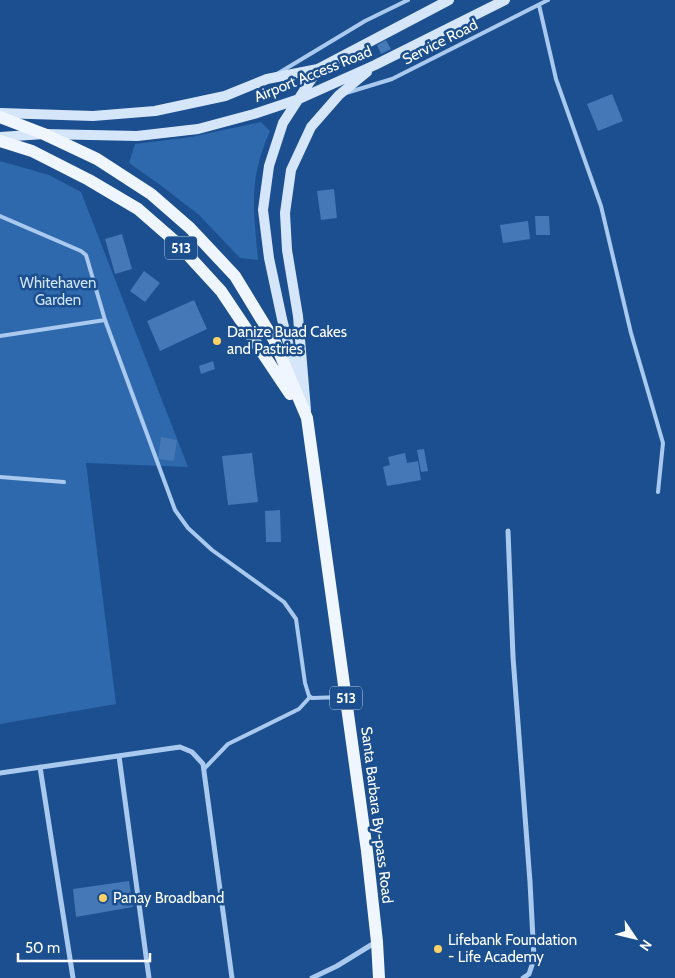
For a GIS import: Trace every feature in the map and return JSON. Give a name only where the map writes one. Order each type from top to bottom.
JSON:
[{"type":"main road","name":"Airport Access Road","points":[[0,113],[93,116],[155,111],[225,96],[267,79],[318,69],[449,0]]},
{"type":"main road","name":"Airport Access Road","points":[[0,137],[44,134],[137,136],[198,129],[254,114],[299,99],[375,65],[505,0]]},
{"type":"main road","points":[[306,418],[298,316],[287,250],[285,214],[291,170],[311,127],[339,96],[375,65]]},
{"type":"main road","points":[[306,418],[269,258],[263,210],[269,166],[284,123],[318,69]]},
{"type":"main road","name":"513","points":[[0,118],[44,134],[97,159],[151,194],[190,228],[235,276],[274,340],[306,418]]},
{"type":"main road","name":"513","points":[[0,142],[32,151],[89,180],[138,209],[177,244],[221,291],[306,418]]},
{"type":"main road","name":"Santa Barbara By-pass Road","points":[[306,418],[367,850],[378,978]]},
{"type":"street","points":[[508,531],[514,657],[534,959],[528,974],[523,978]]},
{"type":"street","points":[[0,773],[180,747],[192,752],[203,764],[232,978]]},
{"type":"street","points":[[119,756],[150,978]]},
{"type":"street","points":[[40,768],[73,978]]},
{"type":"street","points":[[312,978],[337,966],[376,942]]},
{"type":"lane","points":[[267,79],[365,21],[408,0]]},
{"type":"lane","name":"Service Road","points":[[339,96],[392,79],[548,0]]},
{"type":"lane","points":[[539,5],[556,79],[601,206],[631,333],[663,442],[658,492]]},
{"type":"lane","points":[[0,216],[81,251],[86,255],[104,320],[175,510],[188,528],[212,550],[284,602],[296,619],[305,683],[310,697]]},
{"type":"lane","points":[[0,336],[104,320]]},
{"type":"lane","points":[[0,477],[64,482]]},
{"type":"lane","points":[[203,769],[228,744],[299,709],[310,697],[345,696]]},
{"type":"green space","points":[[261,122],[270,131],[257,170],[254,192],[258,260],[240,258],[199,215],[129,163],[135,144],[191,137]]},
{"type":"green space","name":"Whitehaven Garden","points":[[0,161],[49,175],[81,192],[188,467],[86,463],[116,704],[0,724]]},
{"type":"building","points":[[386,40],[391,49],[381,54],[377,45]]},
{"type":"building","points":[[612,94],[623,121],[598,131],[587,104]]},
{"type":"building","points":[[334,189],[337,218],[321,220],[317,191]]},
{"type":"building","points":[[535,216],[549,216],[550,235],[536,235]]},
{"type":"building","points":[[528,221],[530,239],[503,243],[500,225]]},
{"type":"building","points":[[122,234],[132,269],[115,274],[105,239]]},
{"type":"building","points":[[144,271],[160,283],[145,302],[130,291]]},
{"type":"building","points":[[194,300],[207,329],[160,351],[147,321]]},
{"type":"building","points":[[213,361],[215,369],[201,374],[199,366]]},
{"type":"building","points":[[161,437],[177,440],[174,461],[158,459]]},
{"type":"building","points":[[424,449],[428,471],[421,472],[417,450]]},
{"type":"building","points":[[252,453],[258,502],[228,505],[222,456]]},
{"type":"building","points":[[405,453],[407,463],[418,461],[421,480],[387,486],[383,467],[390,465],[388,457]]},
{"type":"building","points":[[280,510],[281,542],[266,542],[265,511]]},
{"type":"building","name":"Panay Broadband","points":[[129,881],[133,907],[76,917],[73,889]]},
{"type":"place","name":"Danize Buad Cakes and Pastries","points":[[217,341]]},
{"type":"place","name":"Panay Broadband","points":[[103,898]]},
{"type":"place","name":"Lifebank Foundation - Life Academy","points":[[438,949]]}]
